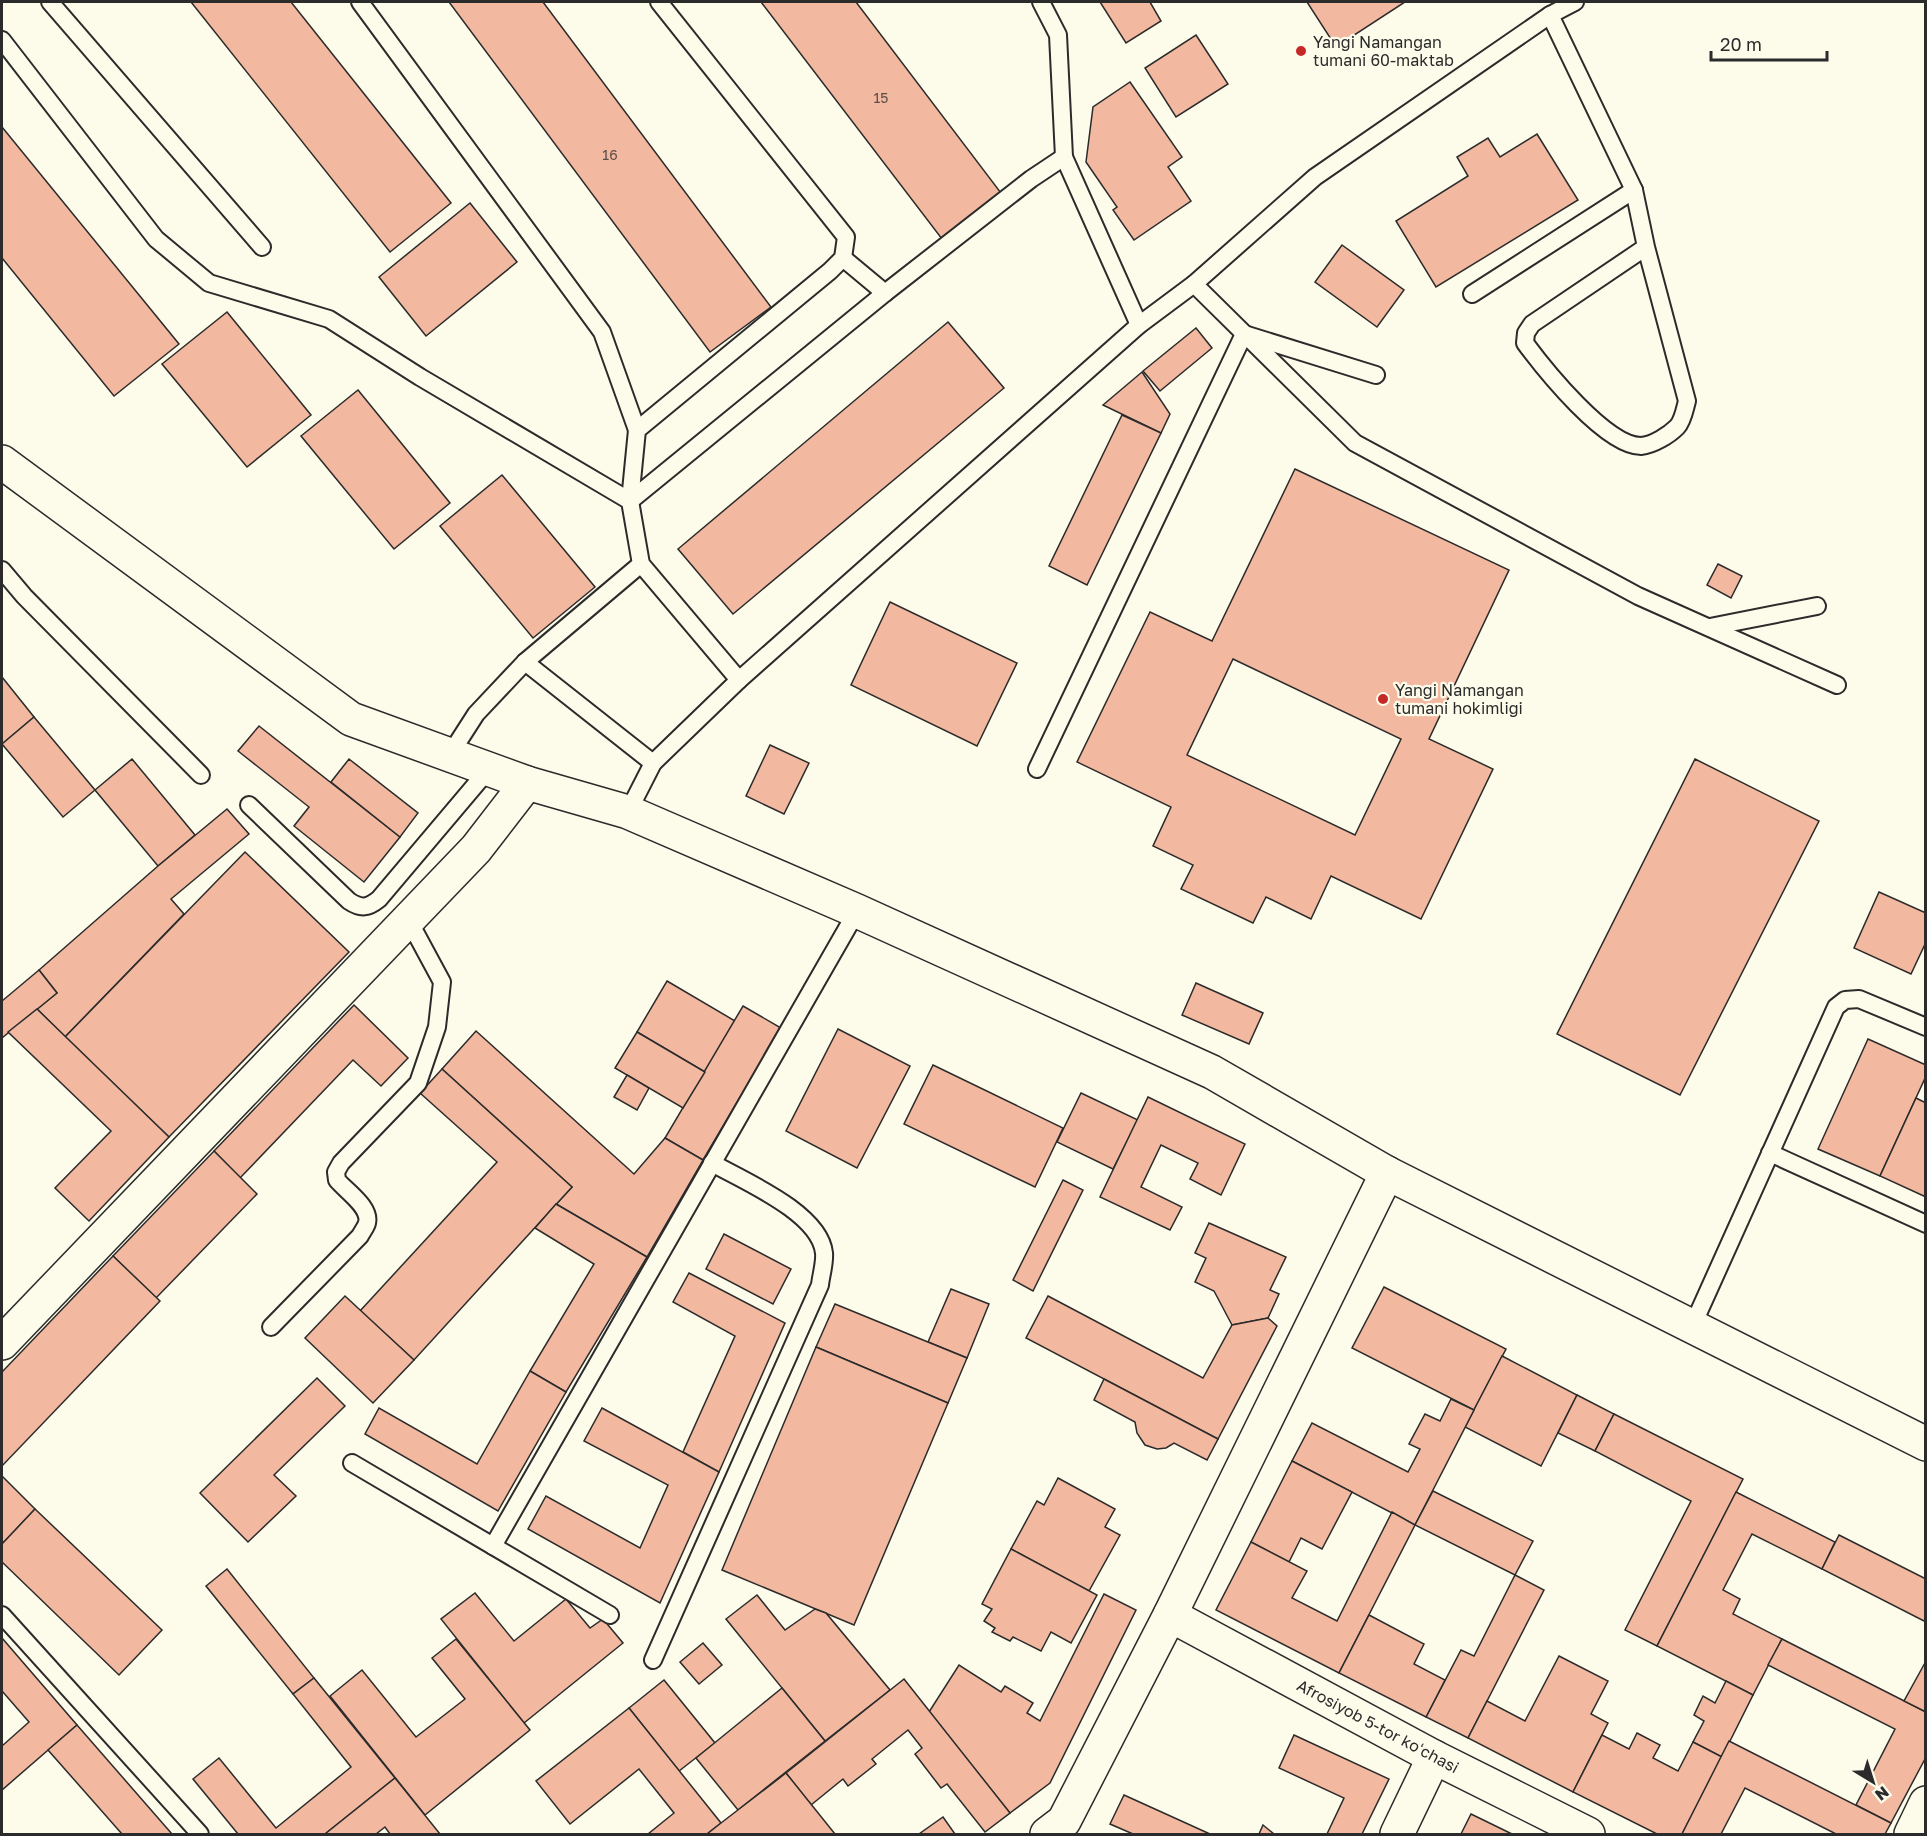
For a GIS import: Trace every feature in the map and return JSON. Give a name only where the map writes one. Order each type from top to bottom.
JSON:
[{"type":"street","points":[[2,462],[351,719],[488,770],[628,812],[857,911],[1212,1072],[1387,1173],[1926,1444]]},
{"type":"street","points":[[2,1343],[476,849],[527,783]]},
{"type":"street","points":[[1047,1834],[1064,1821],[1170,1615],[1387,1173]]},
{"type":"street","name":"Afrosiyob 5-tor koʻchasi","points":[[1170,1615],[1434,1757],[1588,1834]]},
{"type":"street","points":[[1397,1834],[1434,1757]]},
{"type":"street","points":[[1911,1834],[1926,1803]]},
{"type":"lane","points":[[50,2],[262,247]]},
{"type":"lane","points":[[360,2],[602,332],[637,430],[630,501],[641,564],[739,680]]},
{"type":"lane","points":[[637,430],[830,272],[843,258],[846,237],[659,2]]},
{"type":"lane","points":[[1041,2],[1058,35],[1064,157],[1139,325]]},
{"type":"lane","points":[[628,812],[653,763],[739,680],[1139,325],[1194,284],[1315,177],[1550,15],[1575,2]]},
{"type":"lane","points":[[1550,15],[1634,190],[1687,401],[1678,426],[1655,442],[1641,446],[1622,441],[1588,415],[1525,343],[1526,333],[1532,324],[1647,247]]},
{"type":"lane","points":[[2,40],[156,239],[209,283],[329,320],[420,377],[630,501]]},
{"type":"lane","points":[[630,501],[885,293],[1030,179],[1064,157]]},
{"type":"lane","points":[[1472,294],[1634,190]]},
{"type":"lane","points":[[843,258],[885,293]]},
{"type":"lane","points":[[1194,284],[1355,443],[1638,596],[1837,685]]},
{"type":"lane","points":[[1244,334],[1376,375]]},
{"type":"lane","points":[[1037,769],[1244,334]]},
{"type":"lane","points":[[449,756],[476,714],[525,662],[641,564]]},
{"type":"lane","points":[[2,570],[24,596],[201,775]]},
{"type":"lane","points":[[1710,627],[1817,606]]},
{"type":"lane","points":[[525,662],[653,763]]},
{"type":"lane","points":[[249,805],[349,901],[358,907],[370,906],[379,899],[488,770]]},
{"type":"lane","points":[[493,1546],[857,911]]},
{"type":"lane","points":[[271,1327],[360,1236],[367,1224],[367,1215],[362,1206],[337,1180],[336,1172],[341,1163],[418,1083],[437,1027],[442,982],[408,919]]},
{"type":"lane","points":[[1692,1328],[1836,1007],[1845,1000],[1859,999],[1926,1028]]},
{"type":"lane","points":[[1770,1153],[1926,1224]]},
{"type":"lane","points":[[653,1660],[820,1285],[824,1252],[815,1228],[796,1210],[712,1163]]},
{"type":"lane","points":[[352,1463],[610,1614]]},
{"type":"lane","points":[[2,1615],[200,1834]]},
{"type":"building","points":[[191,2],[291,2],[451,203],[390,252]]},
{"type":"building","points":[[449,2],[543,2],[771,307],[710,352]]},
{"type":"building","points":[[761,2],[856,2],[1001,193],[942,239]]},
{"type":"building","points":[[1100,2],[1150,2],[1161,21],[1126,43]]},
{"type":"building","points":[[1307,2],[1405,2],[1336,47]]},
{"type":"building","points":[[1196,35],[1228,84],[1176,117],[1145,68]]},
{"type":"building","points":[[1130,82],[1182,157],[1168,167],[1191,201],[1134,240],[1113,210],[1117,207],[1086,162],[1093,107]]},
{"type":"building","points":[[2,127],[179,344],[114,396],[2,258]]},
{"type":"building","points":[[1537,134],[1578,200],[1436,287],[1396,221],[1468,176],[1457,157],[1488,138],[1500,157]]},
{"type":"building","points":[[470,203],[517,262],[426,336],[379,277]]},
{"type":"building","points":[[1342,245],[1404,290],[1377,327],[1315,282]]},
{"type":"building","points":[[227,312],[311,415],[247,467],[162,364]]},
{"type":"building","points":[[948,322],[1004,388],[733,614],[678,549]]},
{"type":"building","points":[[1196,328],[1212,348],[1160,391],[1143,371]]},
{"type":"building","points":[[1142,372],[1170,414],[1161,433],[1103,405]]},
{"type":"building","points":[[358,390],[450,503],[394,549],[301,436]]},
{"type":"building","points":[[1122,415],[1161,433],[1087,585],[1049,566]]},
{"type":"building","name":"Yangi Namangan tumani hokimligi","points":[[1295,469],[1509,570],[1429,739],[1493,769],[1421,919],[1331,876],[1311,919],[1266,897],[1253,923],[1181,889],[1193,865],[1153,846],[1171,807],[1077,762],[1150,612],[1212,641]],"holes":[[[1233,659],[1401,739],[1355,835],[1187,755]]]},
{"type":"building","points":[[502,475],[595,587],[533,638],[440,526]]},
{"type":"building","points":[[1718,564],[1742,576],[1731,598],[1707,585]]},
{"type":"building","points":[[890,602],[1017,663],[977,746],[851,685]]},
{"type":"building","points":[[2,677],[34,717],[2,744]]},
{"type":"building","points":[[34,717],[95,790],[63,817],[2,744]]},
{"type":"building","points":[[259,726],[400,837],[364,882],[294,826],[309,807],[238,751]]},
{"type":"building","points":[[770,745],[809,763],[784,814],[746,796]]},
{"type":"building","points":[[132,759],[195,835],[158,866],[95,790]]},
{"type":"building","points":[[349,759],[418,813],[400,837],[331,782]]},
{"type":"building","points":[[1695,759],[1819,821],[1680,1095],[1557,1034]]},
{"type":"building","points":[[227,809],[249,834],[171,899],[184,914],[65,1037],[37,1009],[57,993],[39,970]]},
{"type":"building","points":[[245,852],[349,952],[169,1137],[65,1037]]},
{"type":"building","points":[[1879,892],[1926,913],[1926,942],[1911,974],[1854,948]]},
{"type":"building","points":[[39,970],[57,993],[2,1038],[2,1001]]},
{"type":"building","points":[[667,981],[735,1021],[705,1072],[637,1032]]},
{"type":"building","points":[[1196,983],[1263,1013],[1249,1044],[1182,1015]]},
{"type":"building","points":[[354,1005],[408,1058],[381,1086],[353,1060],[240,1178],[214,1151]]},
{"type":"building","points":[[743,1006],[781,1028],[703,1160],[665,1138]]},
{"type":"building","points":[[37,1009],[169,1137],[89,1221],[55,1188],[111,1131],[8,1032]]},
{"type":"building","points":[[838,1029],[910,1066],[857,1168],[786,1131]]},
{"type":"building","points":[[476,1031],[634,1174],[665,1138],[703,1160],[647,1257],[556,1204],[572,1187],[442,1069]]},
{"type":"building","points":[[637,1032],[705,1072],[683,1108],[615,1068]]},
{"type":"building","points":[[1868,1039],[1926,1065],[1926,1076],[1880,1176],[1818,1149]]},
{"type":"building","points":[[933,1065],[1063,1128],[1035,1187],[904,1124]]},
{"type":"building","points":[[442,1069],[572,1187],[414,1360],[360,1311],[497,1162],[420,1093]]},
{"type":"building","points":[[627,1075],[649,1088],[637,1110],[614,1097]]},
{"type":"building","points":[[1081,1093],[1138,1120],[1113,1169],[1057,1142]]},
{"type":"building","points":[[1148,1097],[1245,1144],[1221,1195],[1190,1179],[1198,1163],[1161,1145],[1141,1187],[1182,1207],[1170,1230],[1100,1197]]},
{"type":"building","points":[[1916,1098],[1926,1103],[1926,1197],[1880,1176]]},
{"type":"building","points":[[214,1151],[257,1194],[156,1298],[113,1256]]},
{"type":"building","points":[[1063,1180],[1083,1190],[1033,1291],[1013,1280]]},
{"type":"building","points":[[556,1204],[647,1257],[566,1392],[530,1371],[594,1264],[535,1228]]},
{"type":"building","points":[[1209,1223],[1286,1257],[1270,1290],[1279,1294],[1268,1318],[1232,1325],[1214,1291],[1195,1282],[1206,1258],[1195,1253]]},
{"type":"building","points":[[724,1234],[791,1269],[773,1304],[706,1269]]},
{"type":"building","points":[[113,1256],[160,1301],[2,1466],[2,1372]]},
{"type":"building","points":[[689,1273],[785,1323],[719,1472],[683,1452],[735,1336],[673,1302]]},
{"type":"building","points":[[1384,1287],[1506,1349],[1474,1410],[1352,1348]]},
{"type":"building","points":[[951,1289],[989,1304],[967,1358],[928,1342]]},
{"type":"building","points":[[345,1296],[414,1360],[373,1403],[305,1338]]},
{"type":"building","points":[[1048,1296],[1203,1378],[1232,1325],[1268,1318],[1277,1326],[1218,1439],[1026,1338]]},
{"type":"building","points":[[835,1304],[967,1358],[948,1403],[816,1347]]},
{"type":"building","points":[[816,1347],[948,1403],[854,1625],[722,1570]]},
{"type":"building","points":[[1502,1356],[1577,1395],[1541,1466],[1465,1427]]},
{"type":"building","points":[[530,1371],[566,1392],[498,1511],[365,1434],[379,1408],[477,1464]]},
{"type":"building","points":[[317,1378],[345,1406],[274,1475],[296,1496],[248,1542],[200,1493]]},
{"type":"building","points":[[1104,1379],[1218,1439],[1207,1460],[1174,1443],[1166,1448],[1157,1449],[1145,1445],[1137,1433],[1135,1422],[1094,1400]]},
{"type":"building","points":[[1577,1395],[1614,1414],[1595,1451],[1558,1433]]},
{"type":"building","points":[[1451,1399],[1474,1410],[1415,1525],[1292,1461],[1312,1423],[1408,1472],[1420,1449],[1409,1444],[1425,1414],[1440,1421]]},
{"type":"building","points":[[602,1408],[719,1472],[660,1603],[528,1529],[546,1496],[640,1548],[668,1485],[584,1441]]},
{"type":"building","points":[[1614,1414],[1743,1479],[1657,1646],[1625,1630],[1691,1501],[1595,1451]]},
{"type":"building","points":[[1292,1461],[1352,1492],[1322,1549],[1301,1538],[1289,1562],[1251,1542]]},
{"type":"building","points":[[2,1476],[35,1509],[2,1544]]},
{"type":"building","points":[[1058,1478],[1115,1509],[1105,1527],[1120,1535],[1089,1591],[1011,1549],[1037,1501],[1044,1505]]},
{"type":"building","points":[[1433,1491],[1533,1541],[1515,1575],[1415,1525]]},
{"type":"building","points":[[1736,1492],[1835,1542],[1822,1569],[1752,1534],[1723,1590],[1740,1599],[1733,1614],[1782,1639],[1753,1695],[1657,1646]]},
{"type":"building","points":[[35,1509],[162,1630],[119,1675],[2,1562],[2,1544]]},
{"type":"building","points":[[1392,1512],[1415,1525],[1339,1673],[1216,1610],[1251,1542],[1307,1571],[1292,1598],[1337,1621]]},
{"type":"building","points":[[1839,1535],[1926,1579],[1926,1622],[1822,1569]]},
{"type":"building","points":[[1011,1549],[1097,1595],[1071,1643],[1051,1632],[1041,1651],[1013,1637],[1010,1641],[992,1632],[995,1628],[984,1621],[992,1609],[982,1604]]},
{"type":"building","points":[[227,1569],[314,1678],[293,1694],[206,1586]]},
{"type":"building","points":[[1515,1575],[1544,1590],[1468,1738],[1426,1717],[1461,1650],[1474,1656]]},
{"type":"building","points":[[475,1593],[514,1641],[566,1599],[590,1628],[603,1619],[623,1643],[524,1723],[441,1619]]},
{"type":"building","points":[[1104,1594],[1136,1610],[1050,1783],[1010,1813],[929,1712],[959,1665],[1001,1692],[1005,1686],[1033,1703],[1027,1713],[1040,1721]]},
{"type":"building","points":[[757,1595],[785,1630],[815,1609],[826,1613],[890,1690],[825,1741],[726,1619]]},
{"type":"building","points":[[1369,1615],[1424,1644],[1414,1664],[1445,1680],[1426,1717],[1339,1673]]},
{"type":"building","points":[[2,1638],[77,1725],[2,1790],[2,1746],[29,1722],[2,1691]]},
{"type":"building","points":[[456,1639],[530,1730],[425,1815],[330,1696],[362,1670],[416,1737],[465,1699],[432,1658]]},
{"type":"building","points":[[1782,1639],[1926,1712],[1926,1757],[1891,1823],[1856,1805],[1895,1729],[1768,1665]]},
{"type":"building","points":[[703,1643],[722,1665],[699,1684],[680,1662]]},
{"type":"building","points":[[1559,1656],[1608,1681],[1591,1714],[1608,1723],[1573,1792],[1468,1738],[1487,1701],[1525,1721]]},
{"type":"building","points":[[1926,1661],[1926,1712],[1904,1701]]},
{"type":"building","points":[[314,1678],[395,1778],[325,1834],[238,1834],[193,1779],[219,1758],[276,1828],[351,1767],[293,1694]]},
{"type":"building","points":[[904,1679],[1010,1813],[985,1832],[947,1784],[941,1788],[915,1754],[922,1748],[908,1730],[872,1759],[876,1764],[848,1786],[843,1779],[811,1805],[786,1773]]},
{"type":"building","points":[[664,1680],[715,1743],[679,1771],[629,1708]]},
{"type":"building","points":[[1726,1681],[1753,1695],[1722,1757],[1693,1742],[1704,1721],[1694,1715],[1703,1696],[1715,1703]]},
{"type":"building","points":[[782,1688],[825,1741],[738,1810],[696,1758]]},
{"type":"building","points":[[629,1708],[721,1823],[707,1834],[648,1834],[674,1813],[639,1769],[570,1824],[536,1781]]},
{"type":"building","points":[[77,1725],[172,1834],[122,1834],[48,1750]]},
{"type":"building","points":[[1637,1733],[1660,1745],[1653,1758],[1678,1771],[1693,1742],[1722,1757],[1682,1834],[1657,1834],[1573,1792],[1602,1735],[1629,1749]]},
{"type":"building","points":[[1294,1735],[1389,1779],[1362,1834],[1327,1834],[1344,1798],[1279,1768]]},
{"type":"building","points":[[1729,1741],[1891,1823],[1885,1834],[1836,1834],[1745,1788],[1721,1834],[1682,1834]]},
{"type":"building","points":[[786,1773],[835,1834],[707,1834],[721,1823]]},
{"type":"building","points":[[395,1778],[440,1834],[390,1834],[385,1827],[376,1834],[325,1834]]},
{"type":"building","points":[[1124,1795],[1210,1834],[1133,1834],[1110,1824]]},
{"type":"building","points":[[1471,1814],[1512,1834],[1461,1834]]},
{"type":"building","points":[[943,1817],[955,1834],[919,1834]]},
{"type":"building","points":[[1263,1825],[1274,1834],[1259,1834]]},
{"type":"place","name":"Yangi Namangan tumani 60-maktab","points":[[1301,51]]},
{"type":"place","name":"Yangi Namangan tumani hokimligi","points":[[1383,699]]}]
